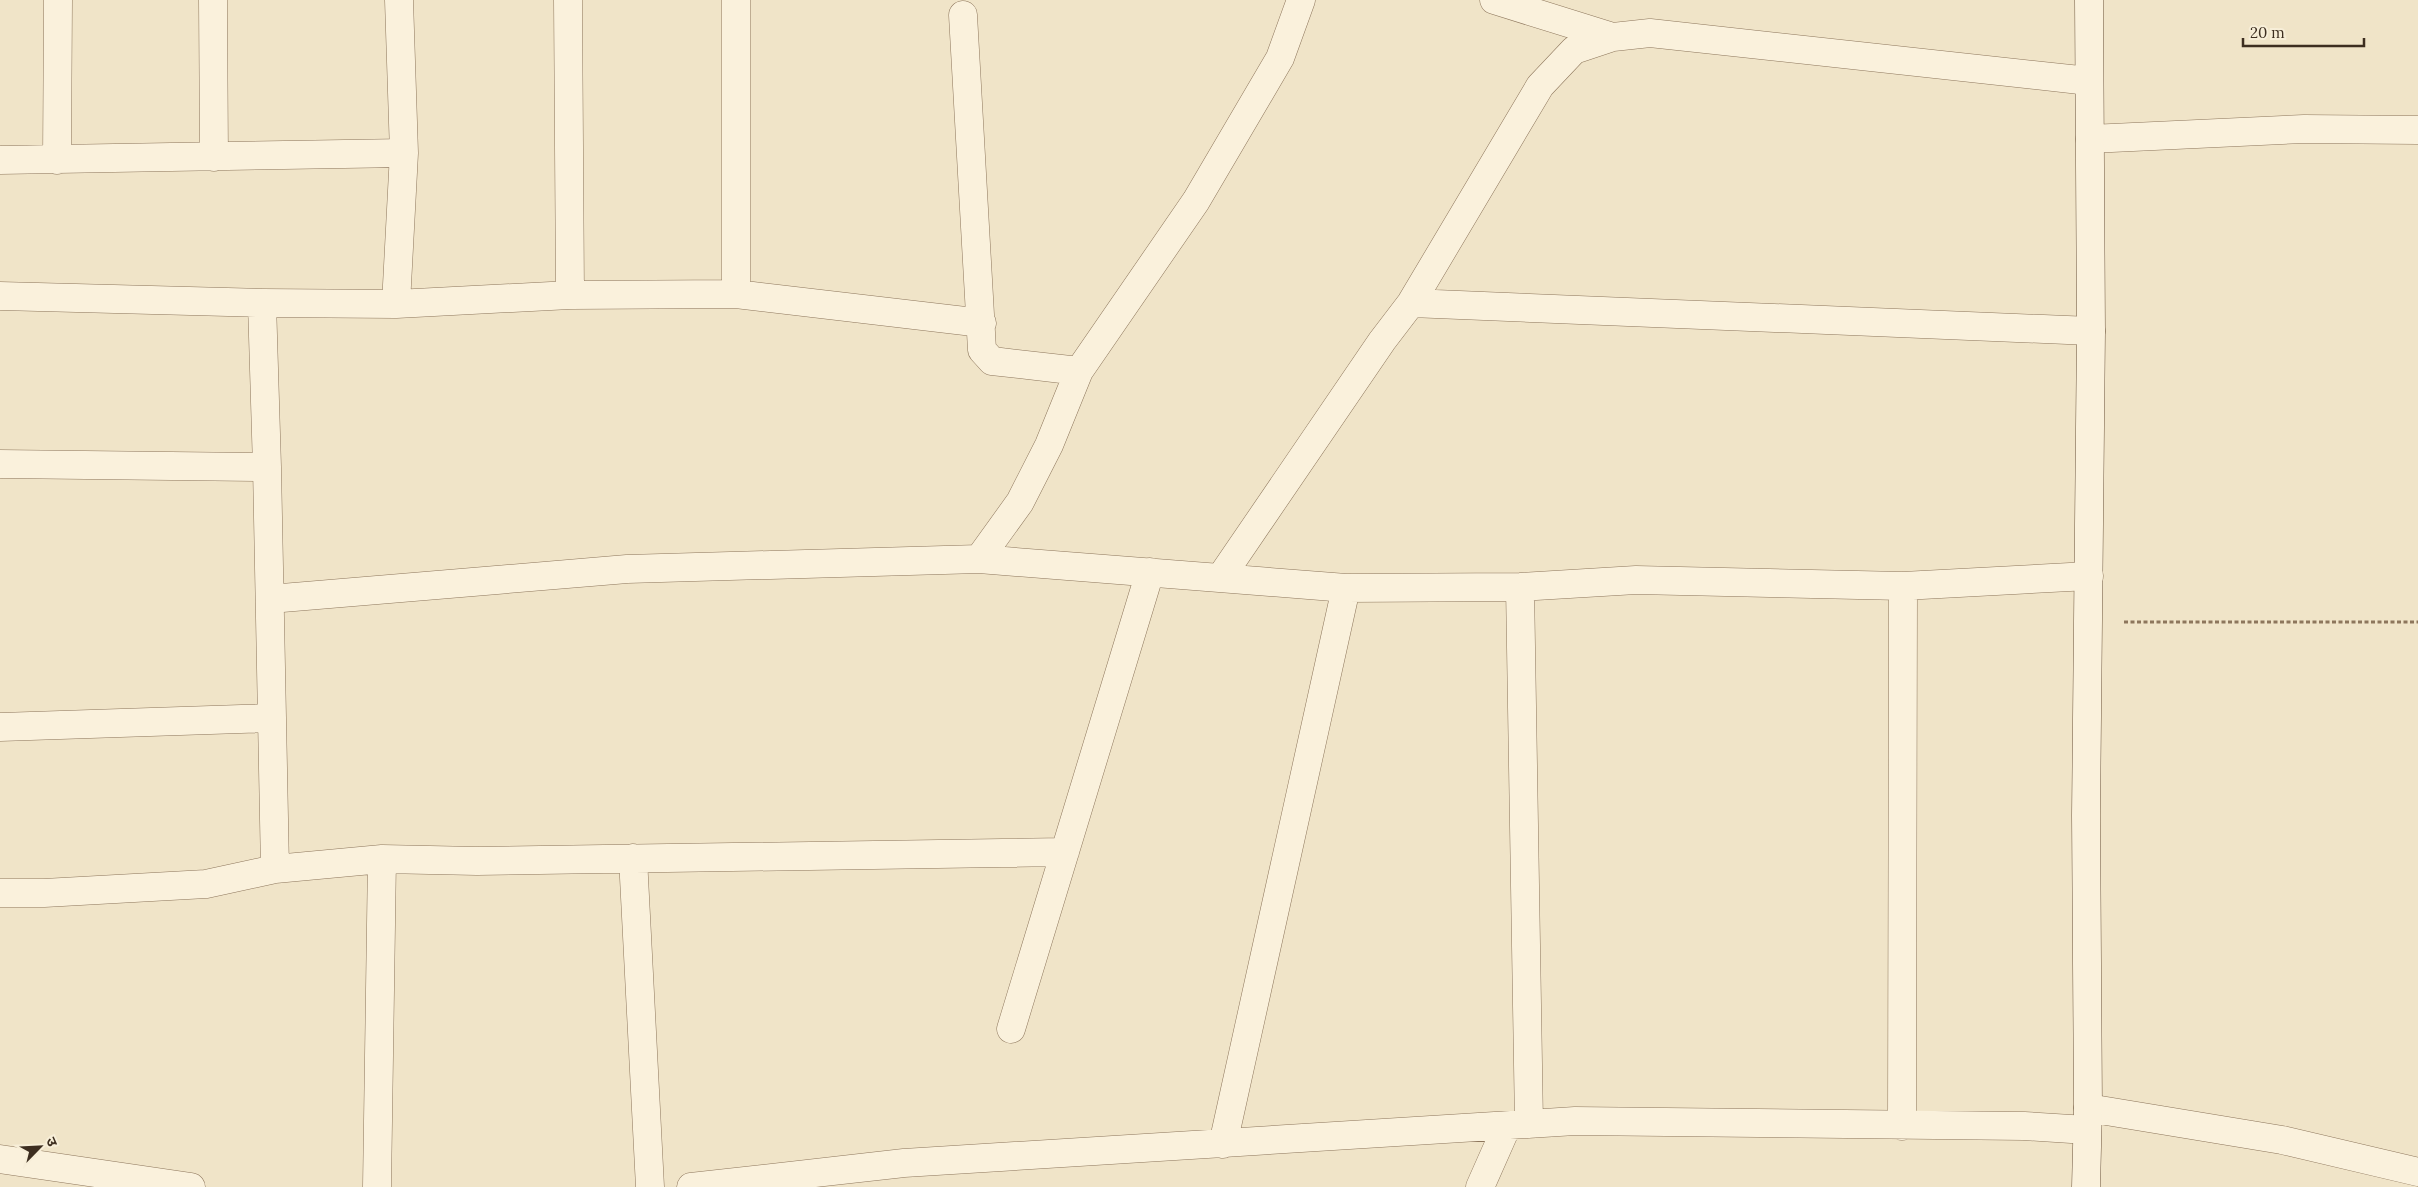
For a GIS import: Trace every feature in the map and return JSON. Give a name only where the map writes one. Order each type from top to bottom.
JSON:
[{"type":"street","points":[[58,0],[58,160]]},
{"type":"street","points":[[213,0],[214,157]]},
{"type":"street","points":[[396,304],[404,153],[399,0]]},
{"type":"street","points":[[568,0],[570,31],[570,296]]},
{"type":"street","points":[[736,0],[736,294]]},
{"type":"street","points":[[979,559],[1020,502],[1049,445],[1079,371],[1196,201],[1280,58],[1301,0]]},
{"type":"street","points":[[1494,0],[1613,37]]},
{"type":"street","points":[[2086,1187],[2086,815],[2091,331],[2089,0]]},
{"type":"street","points":[[963,16],[982,323],[982,350],[992,361],[1079,371]]},
{"type":"street","points":[[1221,578],[1382,341],[1411,303],[1540,86],[1574,50],[1613,37],[1650,33],[2089,81]]},
{"type":"street","points":[[2090,139],[2304,129],[2418,130]]},
{"type":"street","points":[[0,160],[404,153]]},
{"type":"street","points":[[0,296],[262,303],[396,304],[570,296],[736,294],[982,323]]},
{"type":"street","points":[[262,303],[275,869]]},
{"type":"street","points":[[1411,303],[2091,331]]},
{"type":"street","points":[[0,464],[267,467]]},
{"type":"street","points":[[270,599],[627,569],[979,559],[1346,588],[1520,587],[1636,580],[1903,586],[2089,576]]},
{"type":"street","points":[[1011,1029],[1150,572]]},
{"type":"street","points":[[1902,1126],[1903,586]]},
{"type":"street","points":[[1480,1187],[1518,1125],[1520,587]]},
{"type":"street","points":[[1223,1144],[1346,588]]},
{"type":"street","points":[[0,727],[272,718]]},
{"type":"street","points":[[0,893],[44,893],[206,884],[275,869],[382,860],[477,861],[1065,852]]},
{"type":"street","points":[[633,858],[650,1187]]},
{"type":"street","points":[[377,1187],[382,860]]},
{"type":"street","points":[[691,1187],[904,1163],[1575,1121],[2024,1126],[2087,1119],[2282,1140],[2418,1172]]},
{"type":"street","points":[[0,1159],[191,1187]]},
{"type":"path","points":[[2088,609],[2122,622],[2418,622]]}]
